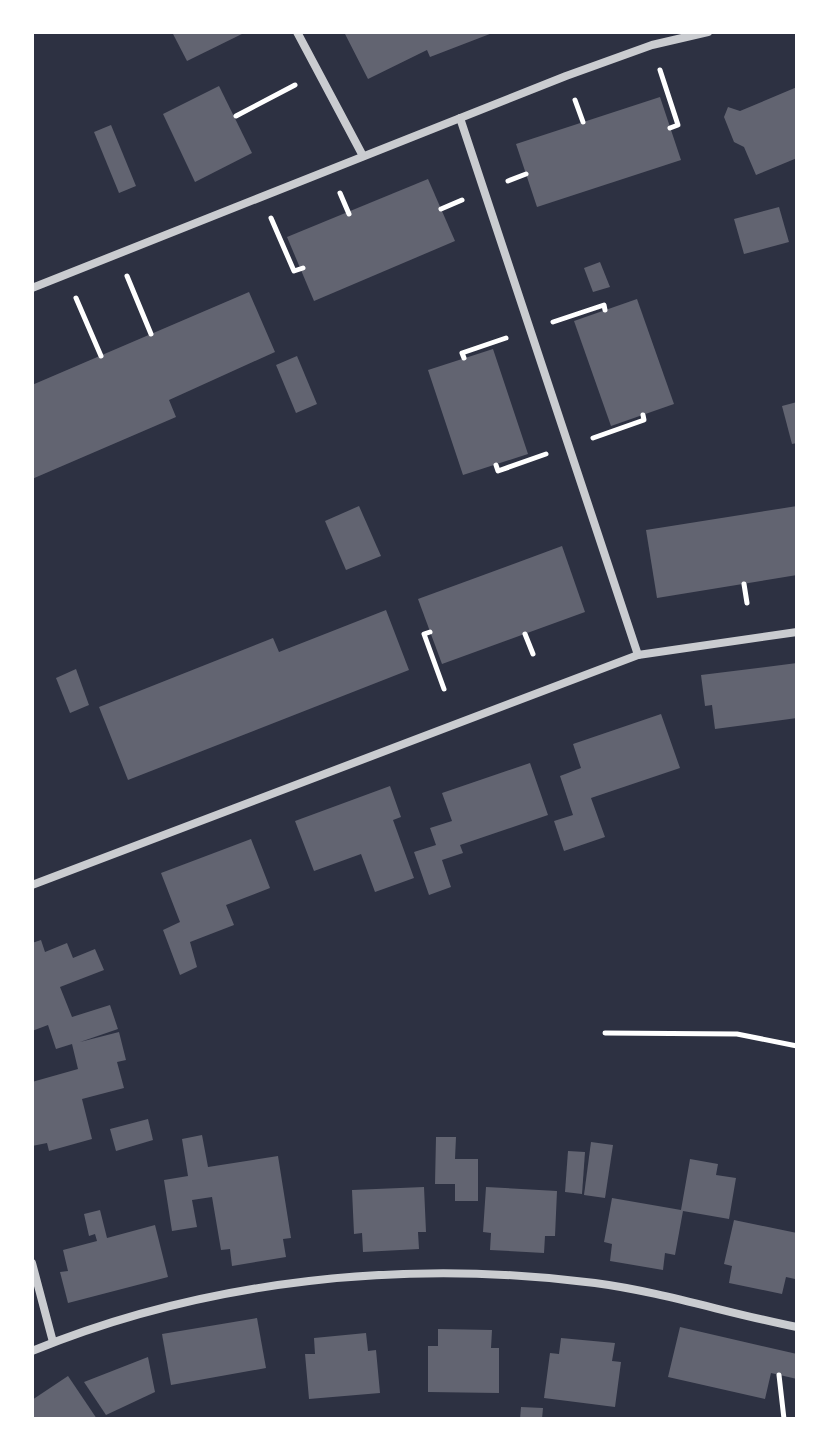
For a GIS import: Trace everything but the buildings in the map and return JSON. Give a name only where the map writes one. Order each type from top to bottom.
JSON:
[{"type":"street","points":[[297,32],[363,156]]},
{"type":"street","points":[[32,288],[652,45],[708,32]]},
{"type":"street","points":[[460,118],[638,655]]},
{"type":"street","points":[[32,885],[638,655],[797,632]]},
{"type":"street","points":[[32,1263],[53,1342]]},
{"type":"street","points":[[32,1351],[125,1318],[276,1284],[442,1275],[596,1283],[797,1327]]},
{"type":"path","points":[[652,45],[678,125],[670,128]]},
{"type":"path","points":[[236,116],[318,72]]},
{"type":"path","points":[[262,196],[294,271],[303,268]]},
{"type":"path","points":[[118,254],[151,334]]},
{"type":"path","points":[[65,274],[101,356]]},
{"type":"path","points":[[464,358],[462,353],[604,305],[605,310]]},
{"type":"path","points":[[496,465],[498,471],[569,447],[644,420],[643,415]]},
{"type":"path","points":[[744,584],[747,603]]},
{"type":"path","points":[[430,632],[424,634],[444,689]]},
{"type":"path","points":[[525,634],[533,654]]},
{"type":"path","points":[[605,1033],[737,1034],[797,1046]]},
{"type":"path","points":[[779,1375],[784,1419]]}]
